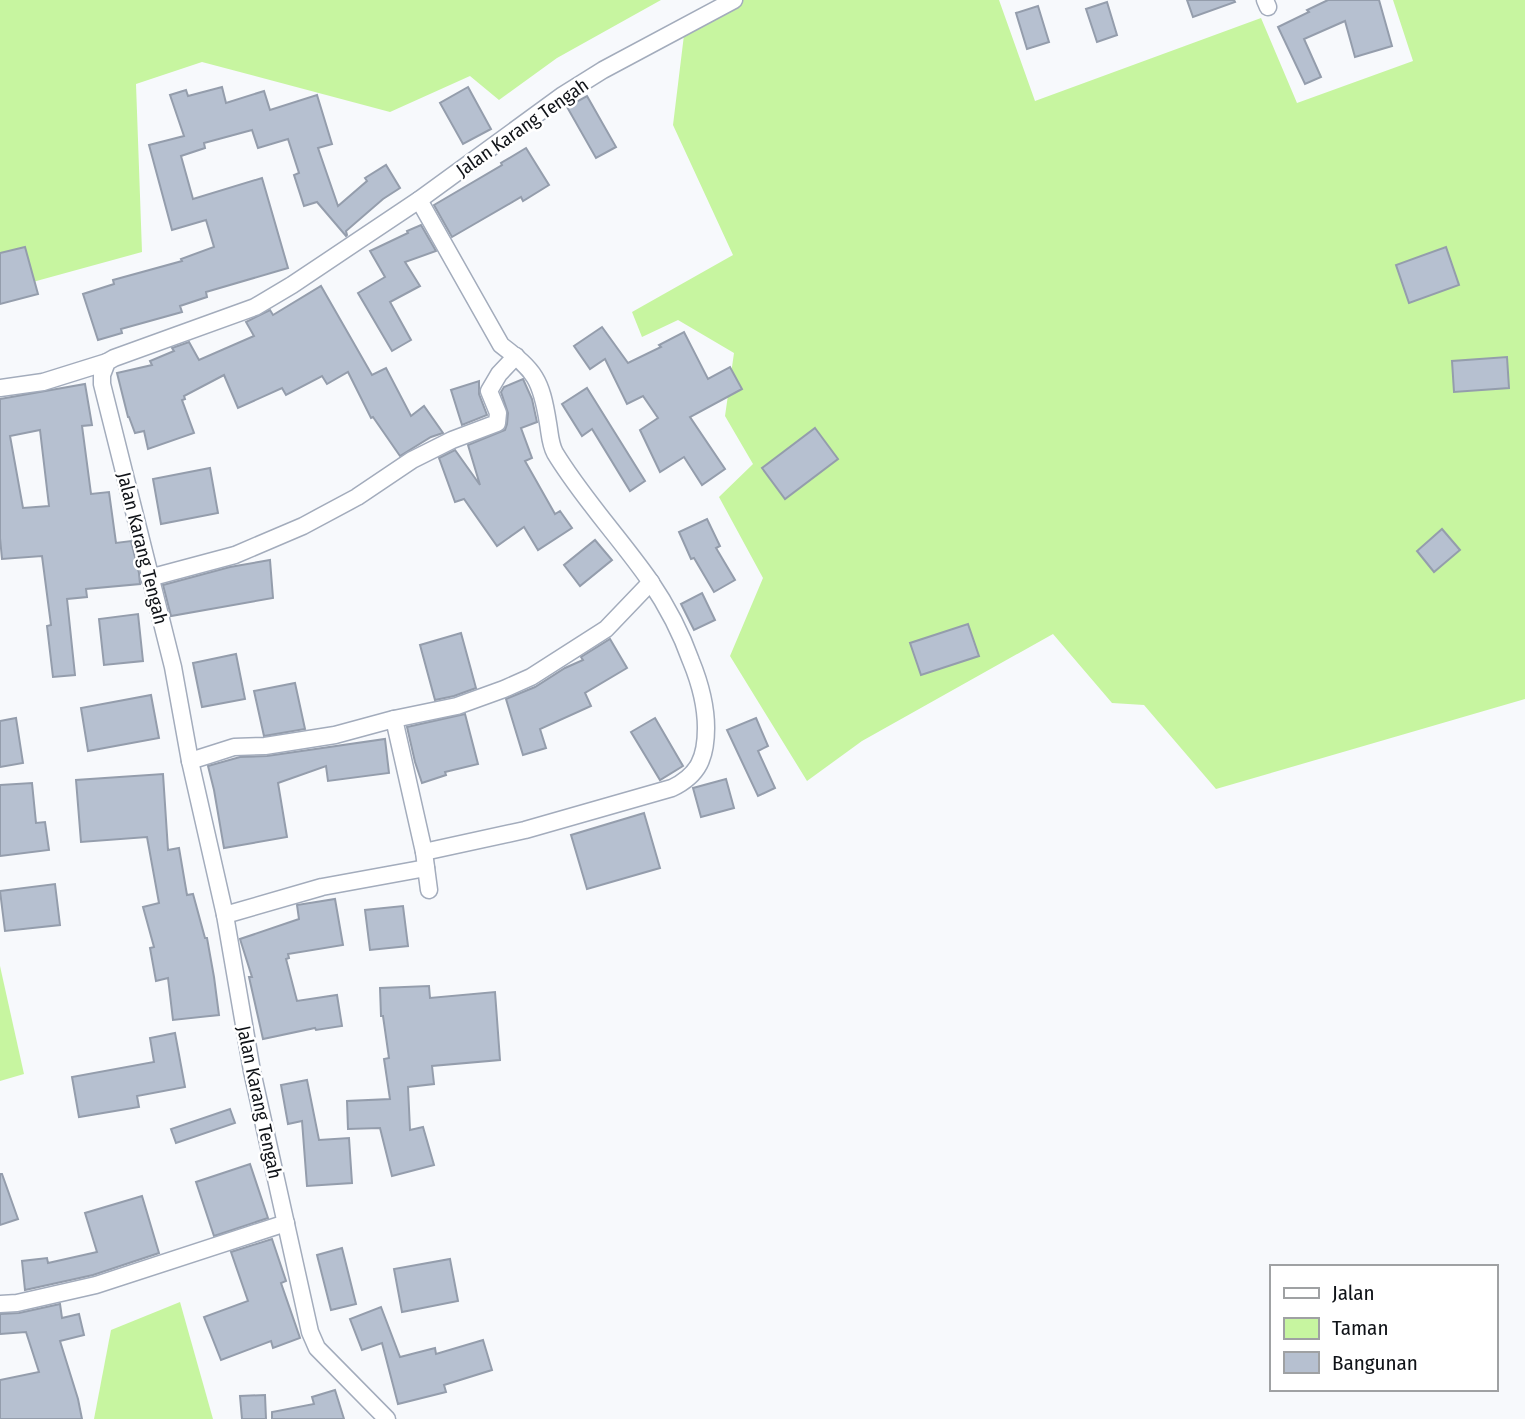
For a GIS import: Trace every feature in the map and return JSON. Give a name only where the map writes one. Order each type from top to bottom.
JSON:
[{"type":"street","name":"Jalan Karang Tengah","points":[[387,1419],[317,1348],[310,1332],[252,1072],[225,915],[190,761],[173,667],[149,578],[102,376],[107,362],[255,307],[292,285],[419,200],[583,82],[734,0]]},
{"type":"street","points":[[225,915],[642,797],[682,783],[698,768],[704,755],[706,719],[703,692],[674,620],[650,582],[554,451],[539,382],[534,373],[501,345],[419,200]]},
{"type":"street","points":[[149,578],[235,555],[303,526],[357,497],[428,451],[497,423],[498,413],[489,391],[499,374],[516,356]]},
{"type":"street","points":[[0,388],[43,382],[107,362]]},
{"type":"street","points":[[190,761],[234,747],[265,746],[320,738],[457,706],[504,689],[531,677],[606,629],[650,582]]},
{"type":"street","points":[[394,719],[429,890]]},
{"type":"street","points":[[0,1304],[17,1303],[96,1285],[286,1223]]},
{"type":"green space","points":[[0,0],[661,0],[557,58],[499,100],[470,76],[390,112],[202,62],[136,84],[142,252],[0,291]]},
{"type":"green space","points":[[732,0],[999,0],[1035,101],[1261,18],[1297,103],[1413,61],[1393,0],[1525,0],[1525,699],[1216,789],[1144,705],[1112,703],[1053,634],[862,741],[807,781],[730,656],[763,578],[719,497],[753,464],[725,416],[734,353],[678,320],[642,337],[632,312],[733,255],[673,125],[684,35]]},
{"type":"green space","points":[[0,966],[24,1074],[0,1081]]},
{"type":"green space","points":[[180,1302],[213,1419],[94,1419],[111,1330]]},
{"type":"building","points":[[1187,0],[1234,0],[1235,2],[1193,17]]},
{"type":"building","points":[[1328,0],[1379,0],[1392,46],[1355,57],[1345,21],[1304,39],[1321,77],[1305,84],[1278,27]]},
{"type":"building","points":[[1107,2],[1117,35],[1097,42],[1086,9]]},
{"type":"building","points":[[1038,6],[1049,42],[1027,49],[1016,13]]},
{"type":"building","points":[[222,87],[226,103],[264,91],[270,110],[317,95],[332,144],[318,148],[338,206],[367,181],[365,178],[386,165],[400,188],[346,231],[346,236],[317,202],[304,206],[294,175],[299,173],[288,139],[258,148],[252,130],[204,143],[205,148],[181,156],[193,199],[262,178],[288,268],[206,292],[207,297],[180,306],[182,312],[121,329],[122,333],[98,340],[83,294],[114,284],[113,280],[182,261],[181,259],[214,247],[206,220],[172,230],[149,145],[184,136],[170,95],[186,90],[188,96]]},
{"type":"building","points":[[468,87],[491,129],[463,144],[440,103]]},
{"type":"building","points":[[587,96],[616,147],[596,158],[567,107]]},
{"type":"building","points":[[526,148],[549,185],[523,201],[521,197],[452,237],[434,205]]},
{"type":"building","points":[[421,225],[436,251],[405,262],[420,286],[390,302],[411,340],[392,351],[358,293],[385,277],[370,251]]},
{"type":"building","points":[[25,247],[38,294],[0,304],[0,253]]},
{"type":"building","points":[[1446,247],[1459,285],[1409,303],[1396,265]]},
{"type":"building","points":[[321,286],[372,375],[386,368],[411,416],[424,406],[443,433],[431,437],[400,456],[373,417],[371,418],[348,372],[327,384],[322,376],[286,395],[282,388],[238,408],[224,375],[184,396],[185,399],[182,400],[194,433],[148,449],[144,431],[135,433],[128,417],[117,373],[152,365],[150,361],[189,342],[199,360],[254,336],[246,322],[270,310],[273,315]]},
{"type":"building","points":[[602,327],[628,363],[684,332],[708,379],[730,367],[742,389],[690,417],[725,469],[702,485],[684,457],[660,472],[640,430],[658,418],[643,396],[627,404],[605,359],[590,369],[574,346]]},
{"type":"building","points":[[1507,357],[1509,388],[1454,392],[1452,361]]},
{"type":"building","points":[[523,379],[532,399],[537,422],[521,428],[532,458],[525,461],[555,514],[560,511],[572,528],[538,550],[524,527],[497,546],[464,499],[455,502],[439,458],[455,450],[480,485],[468,445],[505,430],[508,413],[501,392],[504,387]]},
{"type":"building","points":[[479,381],[479,394],[487,415],[462,425],[451,390]]},
{"type":"building","points":[[85,384],[92,425],[82,426],[91,494],[109,492],[116,543],[131,541],[140,584],[86,589],[87,597],[67,599],[75,675],[53,677],[47,626],[51,625],[42,556],[2,559],[0,399]],"holes":[[[40,430],[49,506],[23,508],[10,436]]]},
{"type":"building","points":[[587,388],[645,481],[630,491],[592,429],[582,436],[562,404]]},
{"type":"building","points":[[815,428],[838,459],[785,499],[762,468]]},
{"type":"building","points":[[210,468],[218,513],[161,524],[153,479]]},
{"type":"building","points":[[707,519],[720,546],[716,548],[735,580],[714,592],[694,558],[691,559],[679,532]]},
{"type":"building","points":[[1442,529],[1460,550],[1434,572],[1417,551]]},
{"type":"building","points":[[595,540],[612,560],[580,586],[564,565]]},
{"type":"building","points":[[270,560],[273,598],[171,616],[163,585],[230,567]]},
{"type":"building","points":[[702,593],[715,620],[694,630],[681,604]]},
{"type":"building","points":[[138,614],[143,661],[104,665],[99,619]]},
{"type":"building","points":[[968,624],[979,656],[921,675],[910,643]]},
{"type":"building","points":[[461,633],[476,688],[435,700],[420,645]]},
{"type":"building","points":[[610,639],[627,668],[585,693],[591,706],[540,729],[546,748],[523,755],[506,699],[535,687],[583,660],[581,657]]},
{"type":"building","points":[[236,654],[245,699],[202,707],[193,663]]},
{"type":"building","points":[[295,683],[305,729],[264,736],[254,691]]},
{"type":"building","points":[[151,695],[159,738],[88,751],[81,708]]},
{"type":"building","points":[[465,714],[478,764],[445,772],[446,775],[422,783],[407,727]]},
{"type":"building","points":[[16,718],[23,763],[0,767],[0,721]]},
{"type":"building","points":[[655,718],[683,766],[660,780],[631,732]]},
{"type":"building","points":[[756,718],[768,746],[758,751],[775,788],[758,796],[727,730]]},
{"type":"building","points":[[385,739],[389,773],[328,781],[326,766],[278,783],[287,837],[224,848],[208,766],[240,757],[267,756]]},
{"type":"building","points":[[163,774],[168,850],[179,848],[187,895],[193,894],[207,938],[219,1015],[173,1020],[168,978],[156,981],[150,948],[154,947],[143,907],[159,903],[147,837],[81,842],[76,780]]},
{"type":"building","points":[[726,779],[734,808],[701,817],[693,788]]},
{"type":"building","points":[[32,783],[36,823],[45,822],[49,850],[0,856],[0,785]]},
{"type":"building","points":[[644,813],[660,868],[587,889],[571,835]]},
{"type":"building","points":[[55,884],[60,925],[5,931],[0,891]]},
{"type":"building","points":[[335,899],[343,945],[288,954],[289,958],[286,959],[297,1001],[337,995],[342,1026],[315,1028],[263,1039],[249,977],[252,977],[240,939],[299,919],[297,905]]},
{"type":"building","points":[[403,906],[408,946],[370,950],[365,910]]},
{"type":"building","points":[[429,986],[430,998],[495,992],[500,1060],[432,1066],[434,1084],[408,1087],[410,1130],[423,1127],[434,1165],[392,1176],[380,1128],[348,1129],[347,1101],[390,1099],[384,1059],[389,1058],[381,1016],[380,988]]},
{"type":"building","points":[[175,1033],[185,1087],[137,1096],[139,1107],[79,1117],[72,1077],[154,1062],[150,1038]]},
{"type":"building","points":[[307,1080],[319,1140],[349,1138],[352,1183],[307,1186],[302,1121],[288,1124],[281,1085]]},
{"type":"building","points":[[230,1109],[235,1123],[176,1143],[171,1129]]},
{"type":"building","points":[[250,1164],[268,1218],[214,1236],[196,1182]]},
{"type":"building","points":[[0,1174],[18,1219],[0,1225]]},
{"type":"building","points":[[142,1196],[159,1253],[93,1275],[25,1290],[22,1261],[47,1258],[48,1263],[97,1252],[85,1213]]},
{"type":"building","points":[[272,1239],[286,1281],[281,1283],[300,1338],[273,1348],[271,1341],[221,1360],[204,1317],[248,1301],[231,1252]]},
{"type":"building","points":[[342,1248],[356,1304],[331,1310],[317,1255]]},
{"type":"building","points":[[450,1259],[458,1301],[402,1312],[394,1269]]},
{"type":"building","points":[[60,1304],[62,1318],[79,1314],[84,1335],[60,1341],[82,1419],[0,1419],[0,1380],[39,1372],[26,1332],[0,1334],[0,1314],[19,1313]]},
{"type":"building","points":[[381,1307],[400,1357],[435,1348],[436,1354],[483,1340],[492,1370],[444,1385],[446,1392],[398,1404],[382,1343],[362,1350],[350,1319]]},
{"type":"building","points":[[335,1390],[344,1419],[272,1419],[272,1412],[314,1404],[312,1397]]},
{"type":"building","points":[[265,1395],[266,1419],[242,1419],[240,1396]]}]
